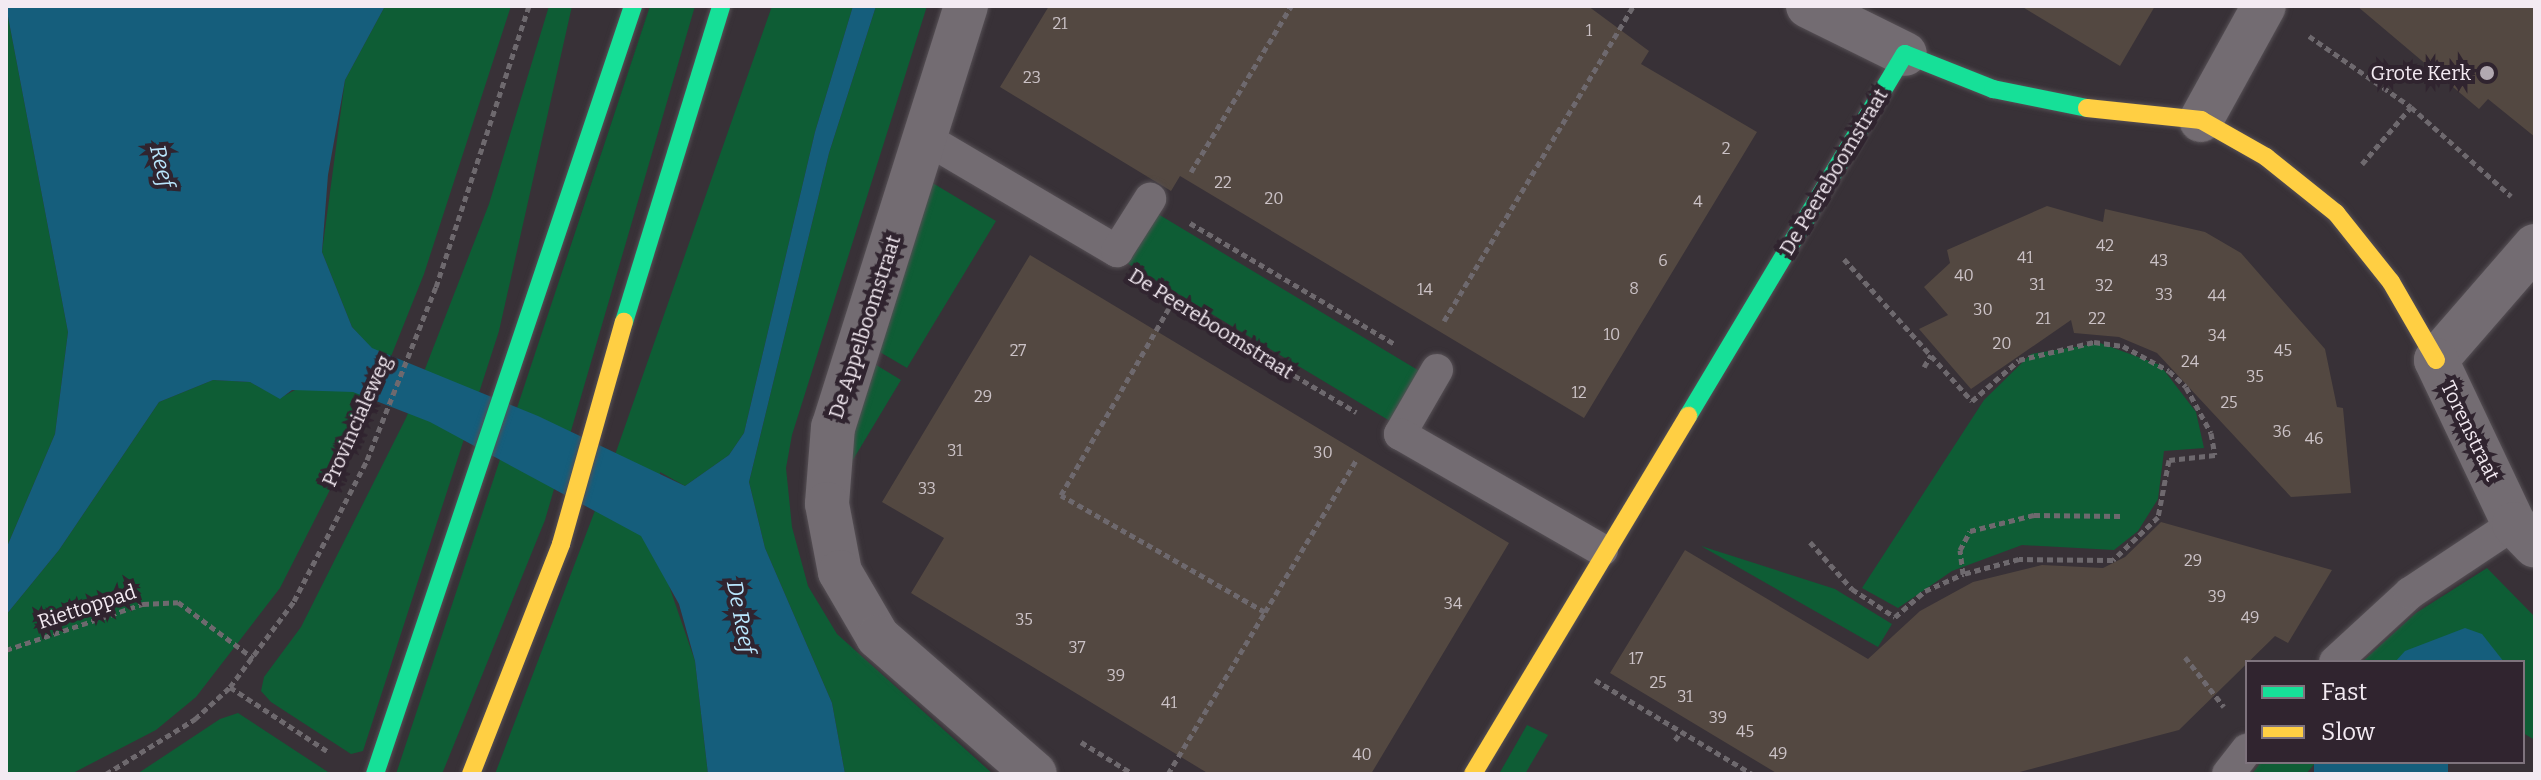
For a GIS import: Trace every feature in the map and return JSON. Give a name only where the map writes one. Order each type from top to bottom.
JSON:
[{"type":"main road","points":[[375,774],[633,6]]},
{"type":"main road","points":[[471,774],[561,544],[669,161],[721,6]]},
{"type":"main road","points":[[1905,54],[1993,89],[2066,106],[2201,120],[2266,157],[2336,213],[2391,282],[2436,360]]},
{"type":"main road","name":"De Peereboomstraat","points":[[1473,774],[1602,550],[1905,54]]},
{"type":"street","name":"De Appelboomstraat","points":[[966,6],[833,427],[827,504],[840,572],[878,637],[1035,774]]},
{"type":"street","points":[[1808,6],[1905,54]]},
{"type":"street","points":[[2201,120],[2264,6]]},
{"type":"street","name":"Torenstraat","points":[[2524,535],[2436,360],[2529,227]]},
{"type":"lane","points":[[925,138],[1117,251],[1159,205]]},
{"type":"lane","points":[[1429,365],[1389,429],[1602,550]]},
{"type":"lane","points":[[2337,660],[2410,593],[2524,535]]},
{"type":"lane","points":[[2228,774],[2245,753]]},
{"type":"path","name":"Provincialeweg","points":[[106,774],[195,719],[230,687],[294,601],[367,460],[436,287],[529,6]]},
{"type":"path","points":[[1291,6],[1159,205],[1429,365],[1633,6]]},
{"type":"path","points":[[2302,31],[2411,107],[2529,227]]},
{"type":"path","points":[[2353,174],[2411,107]]},
{"type":"path","points":[[1810,542],[1852,589],[1895,617],[1925,591],[1963,574],[2019,559],[2113,560],[2158,517],[2169,460],[2215,455],[2202,411],[2186,387],[2123,346],[2094,342],[2042,350],[2019,360],[1972,401],[1836,250]]},
{"type":"path","name":"De Peereboomstraat","points":[[1117,251],[1124,274],[1389,429]]},
{"type":"path","points":[[1172,303],[1061,495],[1265,612]]},
{"type":"path","points":[[1924,367],[1931,355]]},
{"type":"path","points":[[1168,774],[1265,612],[1389,429]]},
{"type":"path","points":[[1963,574],[1960,550],[1970,531],[2034,515],[2122,516]]},
{"type":"path","name":"Riettoppad","points":[[6,650],[143,604],[178,602],[253,658]]},
{"type":"path","points":[[2185,657],[2229,714]]},
{"type":"path","points":[[1592,678],[1752,774]]},
{"type":"path","points":[[230,687],[335,757]]},
{"type":"path","points":[[1675,740],[1681,732]]},
{"type":"green space","points":[[6,6],[68,332],[55,434],[6,549]]},
{"type":"green space","points":[[385,6],[511,6],[424,274],[366,419],[280,588],[196,697],[156,730],[71,774],[6,774],[6,615],[59,550],[159,402],[213,380],[250,382],[280,398],[372,349],[352,327],[322,252],[345,80]]},
{"type":"green space","points":[[549,6],[572,6],[499,331],[363,751],[351,754],[271,702],[261,691],[264,677],[301,627],[406,418],[489,204]]},
{"type":"green space","points":[[650,6],[695,6],[545,520],[442,774],[396,774]]},
{"type":"green space","points":[[772,6],[853,6],[815,132],[744,433],[729,455],[685,486],[660,472],[666,577],[695,661],[708,774],[495,774],[602,492]]},
{"type":"green space","points":[[876,6],[927,6],[792,435],[786,468],[792,527],[808,586],[837,634],[993,774],[845,774],[832,703],[765,548],[749,482],[829,153]]},
{"type":"green space","points":[[926,179],[996,221],[907,368],[873,348]]},
{"type":"green space","points":[[1158,214],[1419,371],[1390,421],[1128,264]]},
{"type":"green space","points":[[2100,343],[2160,365],[2196,412],[2204,448],[2164,451],[2158,499],[2138,531],[2114,550],[2022,545],[1952,571],[1898,608],[1862,588],[1984,400],[2031,354]]},
{"type":"green space","points":[[873,363],[901,380],[842,478]]},
{"type":"green space","points":[[1701,546],[1835,589],[1892,624],[1878,647]]},
{"type":"green space","points":[[2487,568],[2535,617],[2535,740],[2525,734],[2525,660],[2364,660],[2416,613]]},
{"type":"green space","points":[[238,713],[331,774],[137,774],[220,719]]},
{"type":"green space","points":[[1527,725],[1548,735],[1525,774],[1499,774]]},
{"type":"green space","points":[[2260,764],[2314,764],[2306,774],[2252,774]]},
{"type":"water","points":[[6,6],[385,6],[345,80],[328,175],[322,252],[352,327],[372,348],[538,416],[685,486],[729,455],[744,433],[815,132],[853,6],[876,6],[829,153],[749,482],[765,548],[832,703],[845,774],[708,774],[695,661],[679,604],[641,536],[430,422],[353,392],[292,390],[280,399],[250,382],[213,380],[159,402],[59,550],[6,615],[6,549],[55,434],[68,332]]},
{"type":"water","points":[[2465,628],[2482,634],[2502,660],[2397,660],[2405,651]]},
{"type":"water","points":[[2314,764],[2448,764],[2448,774],[2314,774]]},
{"type":"building","points":[[1049,6],[1588,6],[1649,51],[1641,64],[1757,132],[1584,418],[1180,176],[1171,191],[1000,87]]},
{"type":"building","points":[[2021,6],[2155,6],[2120,66]]},
{"type":"building","name":"Grote Kerk","points":[[2357,6],[2535,6],[2535,137],[2488,99],[2479,109]]},
{"type":"building","points":[[2047,206],[2103,222],[2105,209],[2205,232],[2241,253],[2325,349],[2337,407],[2343,408],[2351,493],[2291,497],[2157,353],[2119,337],[2074,333],[2071,320],[1971,389],[1919,329],[1948,315],[1924,287],[1950,263],[1947,250]]},
{"type":"building","points":[[1030,255],[1509,543],[1371,774],[1209,774],[911,593],[944,538],[882,502]]},
{"type":"building","points":[[2161,522],[2332,570],[2288,643],[2275,636],[2250,660],[2245,660],[2245,665],[2179,730],[2012,774],[1778,774],[1610,673],[1685,550],[1868,659],[1920,611],[1973,582],[2042,565],[2103,568],[2125,557]]},
{"type":"traffic: fast","points":[[375,774],[633,6]]},
{"type":"traffic: fast","points":[[624,322],[721,6]]},
{"type":"traffic: fast","points":[[1688,416],[1905,54],[1993,89],[2087,108]]},
{"type":"traffic: slow","points":[[2087,108],[2201,120],[2266,157],[2336,213],[2391,282],[2436,360]]},
{"type":"traffic: slow","points":[[471,774],[561,544],[624,322]]},
{"type":"traffic: slow","points":[[1473,774],[1688,416]]},
{"type":"place","name":"Grote Kerk","points":[[2487,73]]},
{"type":"water label","name":"Reef","points":[[162,166]]},
{"type":"water label","name":"De Reef","points":[[741,617]]}]
